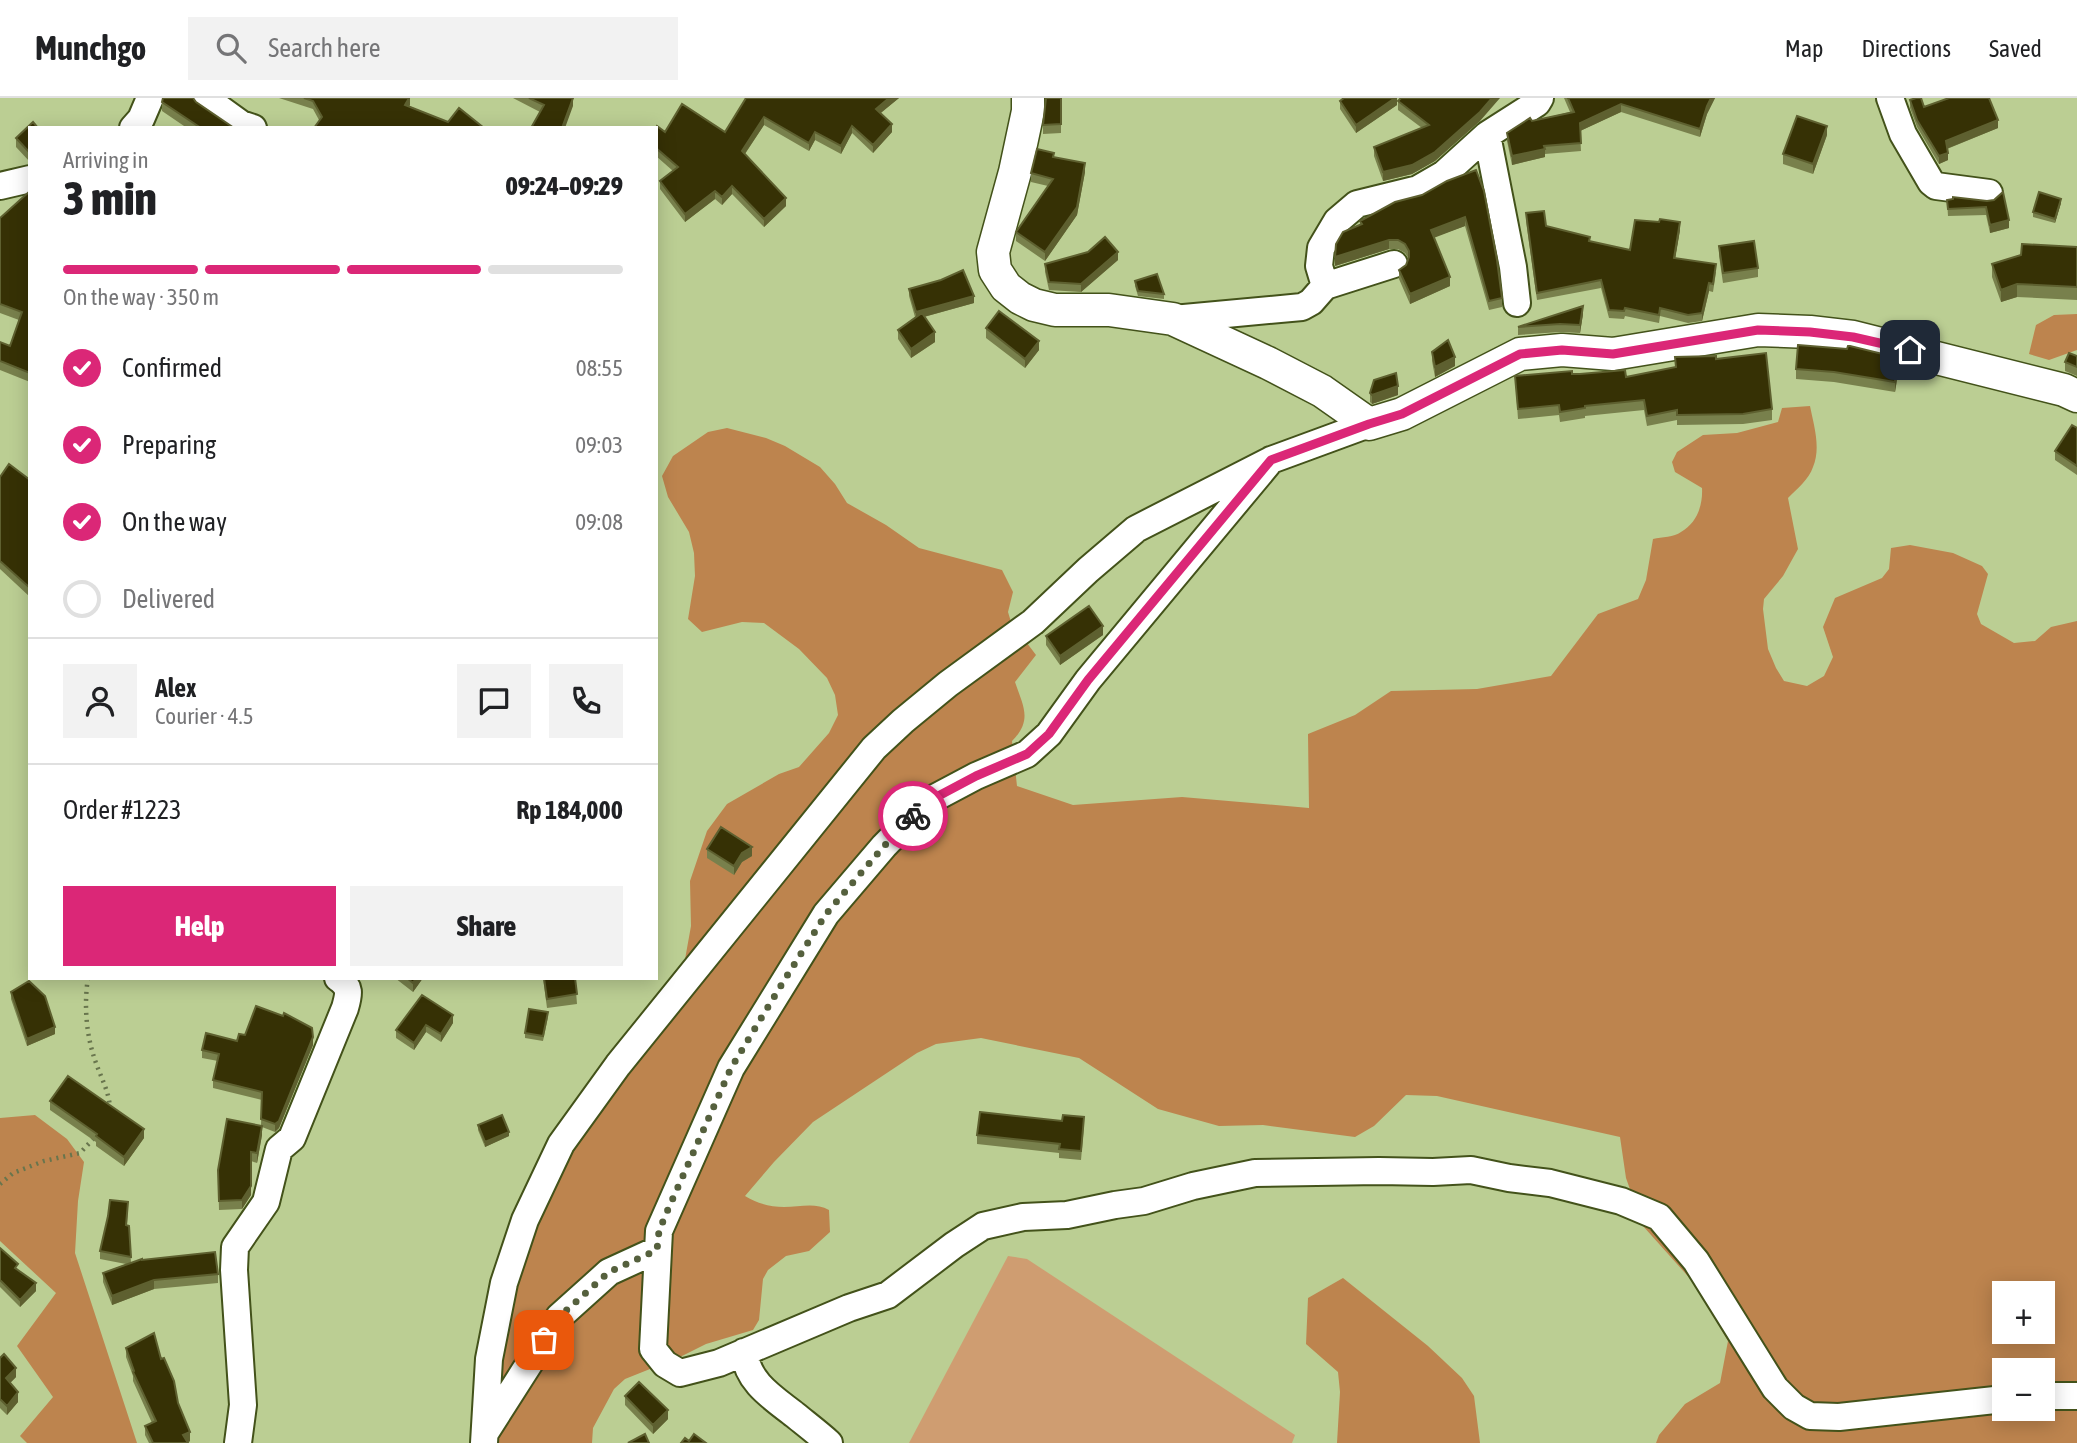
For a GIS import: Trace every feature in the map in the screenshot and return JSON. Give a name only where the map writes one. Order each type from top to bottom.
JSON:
[{"type":"street","points":[[136,126],[150,98]]},
{"type":"street","points":[[205,98],[247,126]]},
{"type":"street","points":[[1028,98],[1028,111],[1015,172],[993,252],[995,270],[1006,287],[1034,305],[1055,310],[1109,310],[1173,319],[1303,307],[1325,286],[1394,264]]},
{"type":"street","points":[[1325,286],[1319,267],[1321,248],[1337,221],[1357,204],[1418,189],[1444,174],[1487,135],[1537,103],[1540,98]]},
{"type":"street","points":[[1890,98],[1903,134],[1931,182],[1936,186],[1989,193]]},
{"type":"street","points":[[1487,135],[1513,267],[1517,303]]},
{"type":"street","points":[[0,186],[28,179]]},
{"type":"street","points":[[1173,319],[1322,391],[1369,424]]},
{"type":"street","points":[[484,1439],[489,1359],[505,1283],[524,1220],[561,1144],[618,1065],[874,748],[948,684],[1033,622],[1087,570],[1136,529],[1271,460],[1402,414],[1520,354],[1562,350],[1613,354],[1758,330],[1810,332],[1853,337],[2064,390],[2077,396]]},
{"type":"street","points":[[1271,460],[1088,680],[1049,734],[1027,754],[976,776],[927,802],[884,846],[826,914],[731,1068],[659,1231],[653,1349],[665,1364],[680,1373],[719,1363],[849,1308],[888,1295],[983,1226],[1023,1217],[1067,1215],[1144,1201],[1193,1186],[1255,1173],[1471,1170],[1550,1183],[1621,1201],[1659,1217],[1696,1261],[1775,1388],[1794,1407],[1810,1416],[1839,1417],[1992,1400]]},
{"type":"street","points":[[238,1443],[243,1405],[234,1270],[235,1247],[266,1202],[279,1149],[292,1138],[345,1008],[348,986],[340,980]]},
{"type":"street","points":[[484,1439],[559,1317],[609,1272],[657,1250]]},
{"type":"street","points":[[744,1352],[751,1376],[761,1389],[830,1443]]},
{"type":"street","points":[[2055,1396],[2077,1396]]},
{"type":"path","points":[[88,980],[86,992],[90,1037],[94,1057],[110,1100],[108,1117]]},
{"type":"path","points":[[0,1184],[13,1173],[44,1161],[80,1153],[92,1143],[97,1134]]},
{"type":"shaded area","points":[[2077,314],[2077,350],[2049,360],[2029,354],[2036,325],[2054,315]]},
{"type":"shaded area","points":[[1810,406],[1817,445],[1811,471],[1788,498],[1798,549],[1783,576],[1764,599],[1768,649],[1784,681],[1807,686],[1824,676],[1833,657],[1823,627],[1835,598],[1882,578],[1889,569],[1891,548],[1910,545],[1953,553],[1982,566],[1988,574],[1977,614],[1981,624],[2014,643],[2035,641],[2051,627],[2077,621],[2077,1443],[1656,1443],[1659,1435],[1685,1404],[1720,1383],[1728,1341],[1694,1283],[1643,1226],[1626,1178],[1620,1137],[1437,1096],[1406,1095],[1374,1126],[1355,1137],[1263,1125],[1219,1126],[1158,1109],[1079,1058],[981,1038],[936,1044],[917,1053],[813,1122],[745,1196],[758,1203],[774,1206],[813,1206],[829,1210],[830,1232],[809,1251],[786,1256],[768,1270],[763,1279],[759,1320],[753,1330],[706,1344],[625,1379],[614,1389],[593,1428],[592,1443],[481,1443],[522,1205],[682,976],[691,926],[690,881],[707,831],[727,804],[779,774],[799,767],[829,733],[838,715],[835,695],[827,678],[799,649],[764,623],[742,622],[702,632],[688,619],[695,576],[694,553],[689,532],[668,497],[662,476],[673,456],[708,432],[727,428],[766,438],[820,467],[847,503],[919,548],[1002,570],[1013,592],[1008,612],[1011,622],[1036,655],[1015,682],[1024,713],[1022,726],[1012,741],[1017,786],[1073,805],[1182,797],[1309,808],[1308,734],[1355,715],[1391,691],[1477,689],[1551,676],[1598,614],[1638,599],[1646,580],[1653,539],[1678,534],[1695,519],[1700,507],[1702,488],[1675,472],[1672,462],[1677,452],[1703,435],[1737,433],[1778,422],[1782,408]]},
{"type":"shaded area","points":[[35,1115],[67,1139],[84,1162],[78,1201],[75,1253],[137,1443],[27,1443],[20,1436],[53,1397],[17,1346],[56,1293],[0,1241],[0,1118]]},
{"type":"shaded area","points":[[1008,1256],[1027,1259],[1295,1435],[1292,1443],[909,1443]]},
{"type":"shaded area","points":[[1343,1278],[1428,1346],[1462,1378],[1474,1396],[1480,1443],[1337,1443],[1340,1392],[1338,1372],[1306,1344],[1308,1298]]},
{"type":"building","points":[[163,98],[193,98],[231,126],[198,126],[162,102]]},
{"type":"building","points":[[304,98],[409,98],[405,105],[448,122],[459,108],[482,126],[315,126],[322,117],[313,101]]},
{"type":"building","points":[[529,98],[573,98],[563,126],[532,126],[544,105]]},
{"type":"building","points":[[746,98],[889,98],[876,109],[892,124],[873,145],[852,126],[841,146],[815,132],[809,143],[764,117],[742,151],[786,198],[764,219],[732,186],[722,197],[715,191],[685,214],[660,181],[678,167],[658,150],[658,127],[665,132],[682,104],[725,132]]},
{"type":"building","points":[[1046,98],[1061,98],[1061,124],[1043,125]]},
{"type":"building","points":[[1344,98],[1395,98],[1356,125],[1340,101]]},
{"type":"building","points":[[1401,98],[1492,98],[1435,152],[1412,165],[1383,172],[1374,147],[1429,125],[1398,101]]},
{"type":"building","points":[[1568,98],[1711,98],[1700,129],[1621,104],[1580,123],[1581,143],[1544,146],[1545,149],[1512,156],[1507,133],[1530,118],[1532,121],[1574,112]]},
{"type":"building","points":[[1921,98],[1924,107],[1949,98],[1989,98],[1998,120],[1946,141],[1948,153],[1939,156],[1917,120],[1910,100]]},
{"type":"building","points":[[1797,116],[1827,126],[1813,164],[1783,154]]},
{"type":"building","points":[[28,127],[28,151],[16,138]]},
{"type":"building","points":[[1037,149],[1054,153],[1053,157],[1085,163],[1077,207],[1045,252],[1016,232],[1053,179],[1031,173]]},
{"type":"building","points":[[1476,170],[1484,191],[1502,298],[1489,301],[1465,217],[1431,230],[1450,277],[1410,294],[1399,270],[1406,265],[1409,251],[1405,244],[1398,240],[1389,240],[1335,257],[1336,244],[1343,232],[1362,224],[1360,221],[1395,202],[1422,195],[1447,181]]},
{"type":"building","points":[[2003,192],[2009,220],[1990,225],[1986,207],[1948,209],[1947,200],[1953,197],[1987,201],[1994,200]]},
{"type":"building","points":[[2039,192],[2061,199],[2055,219],[2033,212]]},
{"type":"building","points":[[28,193],[28,372],[0,361],[0,342],[10,346],[22,312],[0,304],[0,218]]},
{"type":"building","points":[[1544,211],[1546,226],[1590,237],[1589,241],[1630,250],[1635,220],[1659,222],[1660,219],[1680,222],[1674,258],[1716,264],[1713,284],[1709,283],[1702,313],[1688,315],[1660,308],[1659,315],[1625,308],[1624,311],[1609,310],[1601,280],[1537,293],[1526,213]]},
{"type":"building","points":[[1105,237],[1118,252],[1081,284],[1049,282],[1045,264],[1088,252]]},
{"type":"building","points":[[1754,241],[1758,268],[1723,273],[1719,246]]},
{"type":"building","points":[[2022,244],[2077,247],[2077,287],[2017,284],[2001,290],[1992,264],[2021,255]]},
{"type":"building","points":[[963,270],[974,296],[916,312],[909,289],[941,280]]},
{"type":"building","points":[[1157,274],[1164,294],[1138,291],[1135,281]]},
{"type":"building","points":[[1583,306],[1580,325],[1518,327]]},
{"type":"building","points":[[999,311],[1039,341],[1025,359],[986,328]]},
{"type":"building","points":[[922,313],[935,332],[911,349],[898,330]]},
{"type":"building","points":[[1448,340],[1455,357],[1435,367],[1432,352]]},
{"type":"building","points":[[1798,345],[1847,349],[1850,346],[1899,358],[1895,382],[1796,369]]},
{"type":"building","points":[[1766,353],[1772,409],[1743,414],[1677,415],[1677,410],[1647,416],[1644,400],[1585,406],[1560,412],[1559,405],[1518,409],[1515,376],[1625,370],[1626,377],[1676,367],[1675,357],[1716,356],[1716,359]]},
{"type":"building","points":[[2069,353],[2077,356],[2077,367],[2065,362]]},
{"type":"building","points":[[1396,373],[1398,386],[1372,395],[1370,393],[1374,380]]},
{"type":"building","points":[[2072,425],[2077,428],[2077,466],[2055,451]]},
{"type":"building","points":[[9,464],[28,478],[28,586],[0,561],[0,477]]},
{"type":"building","points":[[1089,606],[1103,626],[1060,656],[1046,636]]},
{"type":"building","points":[[721,827],[752,847],[742,853],[734,866],[707,849]]},
{"type":"building","points":[[544,980],[575,980],[577,994],[547,999]]},
{"type":"building","points":[[29,981],[45,996],[55,1027],[27,1039],[11,992]]},
{"type":"building","points":[[422,995],[453,1015],[441,1034],[426,1025],[414,1043],[396,1030]]},
{"type":"building","points":[[256,1006],[283,1016],[284,1013],[312,1028],[313,1037],[279,1121],[275,1124],[261,1119],[262,1092],[213,1080],[219,1054],[202,1050],[206,1033],[237,1041],[239,1034],[245,1035]]},
{"type":"building","points":[[529,1009],[548,1012],[543,1036],[525,1033]]},
{"type":"building","points":[[68,1076],[144,1129],[124,1157],[50,1101]]},
{"type":"building","points":[[980,1112],[1062,1121],[1063,1115],[1084,1117],[1081,1151],[1059,1149],[1060,1144],[977,1135]]},
{"type":"building","points":[[502,1115],[509,1132],[485,1142],[478,1125]]},
{"type":"building","points":[[227,1119],[262,1126],[257,1153],[251,1152],[251,1186],[242,1200],[219,1201],[218,1170]]},
{"type":"building","points":[[110,1200],[128,1202],[126,1225],[129,1226],[131,1257],[100,1251]]},
{"type":"building","points":[[0,1248],[18,1264],[15,1268],[36,1283],[20,1300],[0,1280]]},
{"type":"building","points":[[215,1252],[218,1274],[154,1280],[112,1296],[103,1273],[142,1259]]},
{"type":"building","points":[[154,1333],[161,1359],[164,1358],[174,1381],[178,1403],[190,1432],[183,1435],[188,1443],[153,1443],[145,1426],[156,1421],[133,1372],[126,1348]]},
{"type":"building","points":[[4,1354],[16,1368],[6,1378],[18,1392],[7,1406],[0,1399],[0,1358]]},
{"type":"building","points":[[639,1382],[668,1410],[653,1425],[625,1396]]},
{"type":"building","points":[[645,1434],[649,1443],[628,1443]]},
{"type":"building","points":[[694,1434],[706,1443],[681,1443],[685,1438],[689,1441]]},
{"type":"way so far","points":[[544,1340],[559,1317],[609,1272],[657,1250],[659,1231],[731,1068],[826,914],[913,816]]},
{"type":"route","points":[[913,816],[927,802],[976,776],[1027,754],[1049,734],[1088,680],[1271,460],[1402,414],[1520,354],[1562,350],[1613,354],[1758,330],[1853,337],[1910,350]]}]
